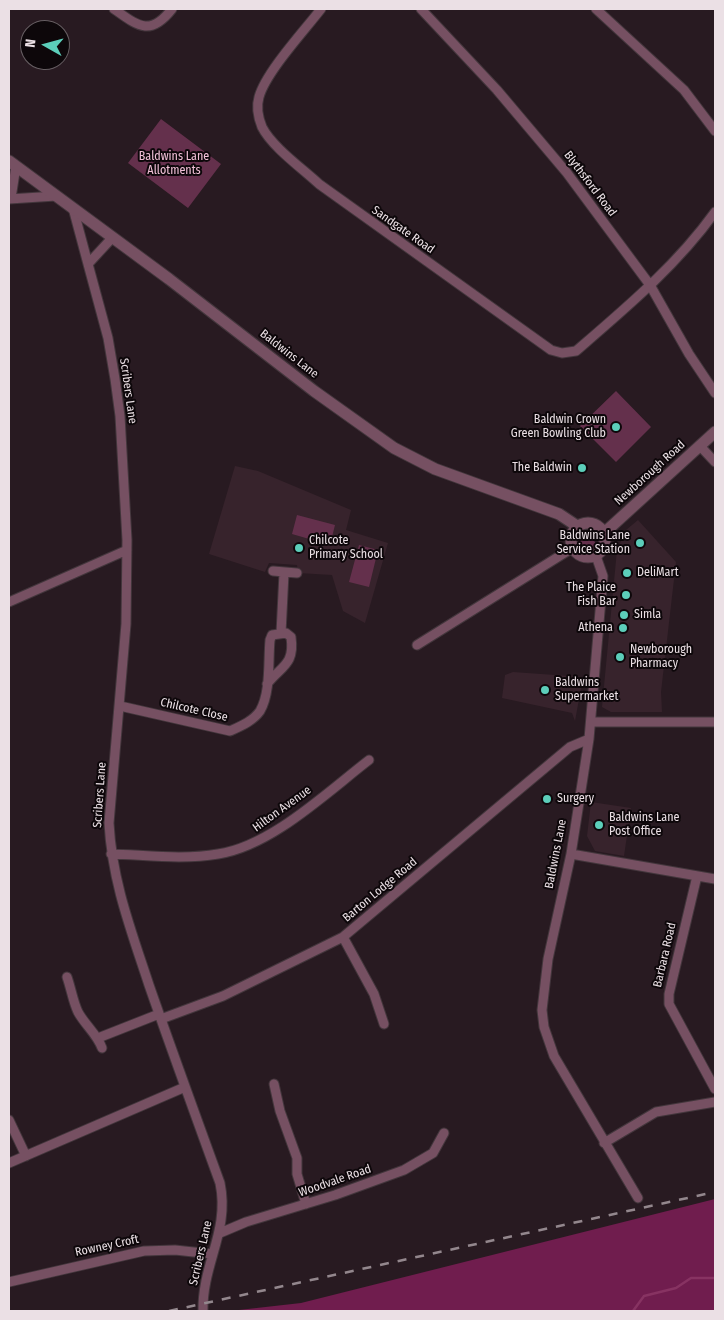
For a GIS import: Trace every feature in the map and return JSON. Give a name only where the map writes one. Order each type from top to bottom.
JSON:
[{"type":"street","points":[[114,9],[135,24],[143,26],[158,24],[172,9]]},
{"type":"street","name":"Sandgate Road","points":[[321,9],[276,68],[260,95],[257,106],[263,128],[319,184],[518,328],[558,353],[576,351],[650,285],[700,234],[715,212]]},
{"type":"street","name":"Blythsford Road","points":[[421,9],[498,90],[567,173],[650,285],[689,354],[715,393]]},
{"type":"street","points":[[596,9],[684,90],[715,130]]},
{"type":"street","points":[[12,164],[10,198],[56,196]]},
{"type":"street","name":"Baldwins Lane","points":[[12,164],[314,391],[394,448],[435,469],[560,514],[577,526]]},
{"type":"street","name":"Scribers Lane","points":[[73,208],[108,338],[120,416],[127,550],[126,624],[109,822],[111,854],[118,894],[185,1088],[220,1182],[224,1201],[220,1233],[212,1254],[205,1284],[204,1311]]},
{"type":"street","points":[[88,264],[112,238]]},
{"type":"street","name":"Newborough Road","points":[[603,534],[715,432]]},
{"type":"street","points":[[700,446],[715,462]]},
{"type":"street","points":[[584,523],[593,524],[603,534],[605,546],[596,556],[583,556],[574,547],[572,534],[577,526],[584,523]]},
{"type":"street","points":[[417,645],[574,547]]},
{"type":"street","points":[[9,602],[127,550]]},
{"type":"street","name":"Baldwins Lane","points":[[596,556],[603,576],[591,722],[571,854],[548,959],[544,987],[544,1027],[554,1056],[638,1198]]},
{"type":"street","points":[[273,571],[297,573]]},
{"type":"street","points":[[267,684],[274,674],[286,667],[290,660],[291,637],[281,633],[284,573]]},
{"type":"street","name":"Chilcote Close","points":[[120,706],[230,731],[246,723],[259,712],[267,684],[270,640],[272,635],[281,633]]},
{"type":"street","points":[[591,722],[715,722]]},
{"type":"street","name":"Barton Lodge Road","points":[[98,1038],[223,996],[343,936],[570,747],[589,739]]},
{"type":"street","name":"Hilton Avenue","points":[[111,854],[195,857],[220,854],[250,845],[269,835],[369,760]]},
{"type":"street","points":[[571,854],[715,879]]},
{"type":"street","name":"Barbara Road","points":[[696,876],[669,994],[669,1004],[715,1088]]},
{"type":"street","points":[[343,936],[374,994],[384,1024]]},
{"type":"street","points":[[67,977],[77,1010],[88,1028],[98,1038],[102,1048]]},
{"type":"street","points":[[274,1084],[280,1111],[298,1158],[296,1174],[306,1204]]},
{"type":"street","points":[[9,1163],[185,1088]]},
{"type":"street","points":[[604,1143],[656,1112],[715,1102]]},
{"type":"street","points":[[9,1120],[26,1156]]},
{"type":"street","name":"Woodvale Road","points":[[220,1233],[246,1222],[306,1204],[404,1170],[433,1153],[444,1134]]},
{"type":"street","name":"Rowney Croft","points":[[9,1282],[144,1251],[175,1250],[212,1254]]},
{"type":"shaded area","name":"Chilcote Primary School","points":[[235,466],[258,471],[351,510],[346,530],[388,543],[365,623],[343,611],[332,575],[298,573],[297,565],[269,563],[265,572],[209,554]]},
{"type":"shaded area","points":[[638,520],[676,562],[661,692],[662,712],[611,712],[602,707],[617,550],[626,530]]},
{"type":"shaded area","name":"Baldwins Supermarket","points":[[513,672],[583,677],[575,721],[572,713],[502,698],[505,675]]},
{"type":"shaded area","points":[[591,802],[631,808],[624,856],[595,851],[587,836]]},
{"type":"shaded area","points":[[715,1199],[715,1311],[230,1311],[301,1303]]},
{"type":"green space","name":"Baldwins Lane Allotments","points":[[161,119],[221,164],[188,208],[128,163]]},
{"type":"green space","name":"Baldwin Crown Green Bowling Club","points":[[616,391],[651,427],[616,462],[580,426]]},
{"type":"green space","points":[[297,515],[335,525],[330,545],[292,534]]},
{"type":"green space","points":[[581,532],[590,534],[596,544],[593,550],[585,550],[578,540]]},
{"type":"green space","points":[[359,545],[378,550],[369,587],[349,582]]},
{"type":"waterway","points":[[633,1311],[644,1296],[676,1288],[691,1278],[715,1278]]},
{"type":"railway","points":[[169,1311],[715,1192]]},
{"type":"place","name":"Baldwin Crown Green Bowling Club","points":[[616,427]]},
{"type":"place","name":"The Baldwin","points":[[582,468]]},
{"type":"place","name":"Baldwins Lane Service Station","points":[[640,543]]},
{"type":"place","name":"Chilcote Primary School","points":[[299,548]]},
{"type":"place","name":"DeliMart","points":[[627,573]]},
{"type":"place","name":"The Plaice Fish Bar","points":[[626,595]]},
{"type":"place","name":"Simla","points":[[624,615]]},
{"type":"place","name":"Athena","points":[[623,628]]},
{"type":"place","name":"Newborough Pharmacy","points":[[620,657]]},
{"type":"place","name":"Baldwins Supermarket","points":[[545,690]]},
{"type":"place","name":"Surgery","points":[[547,799]]},
{"type":"place","name":"Baldwins Lane Post Office","points":[[599,825]]}]
